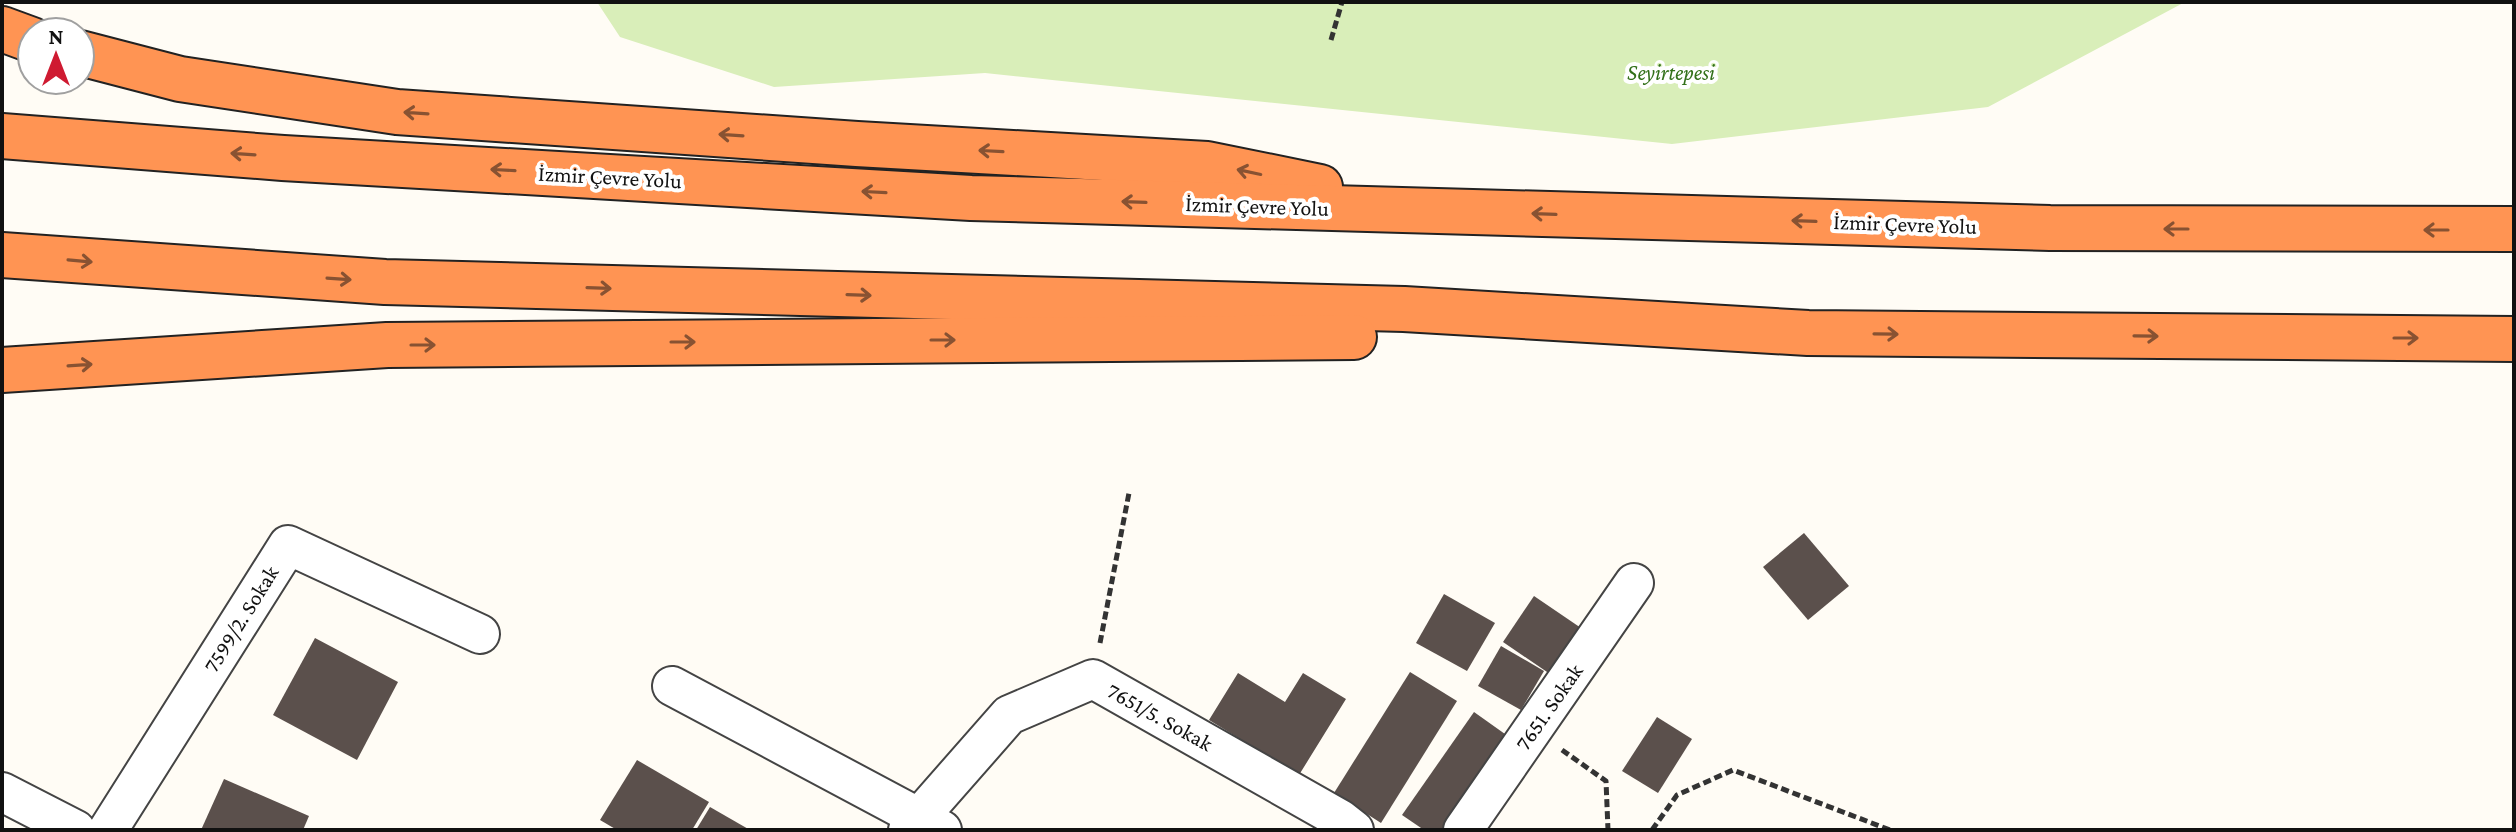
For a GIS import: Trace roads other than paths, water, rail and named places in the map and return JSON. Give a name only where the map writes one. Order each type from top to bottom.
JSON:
[{"type":"highway","points":[[96,57],[180,79],[397,112],[857,144],[1207,164],[1436,210]]},
{"type":"highway","name":"İzmir Çevre Yolu","points":[[2,136],[283,158],[971,198],[2050,228],[2514,229]]},
{"type":"highway","points":[[2,255],[385,282],[1404,309],[1808,333]]},
{"type":"highway","points":[[2,370],[387,345],[1808,333],[2514,339]]},
{"type":"street","name":"7599/2. Sokak","points":[[108,830],[288,545],[480,634]]},
{"type":"street","name":"7651. Sokak","points":[[1463,830],[1634,583]]},
{"type":"street","name":"7651/5. Sokak","points":[[923,826],[1009,715],[1093,679],[1342,826]]},
{"type":"street","points":[[672,686],[923,826]]},
{"type":"street","points":[[2,792],[76,830]]},
{"type":"park label","name":"Seyirtepesi","points":[[1671,72]]}]
